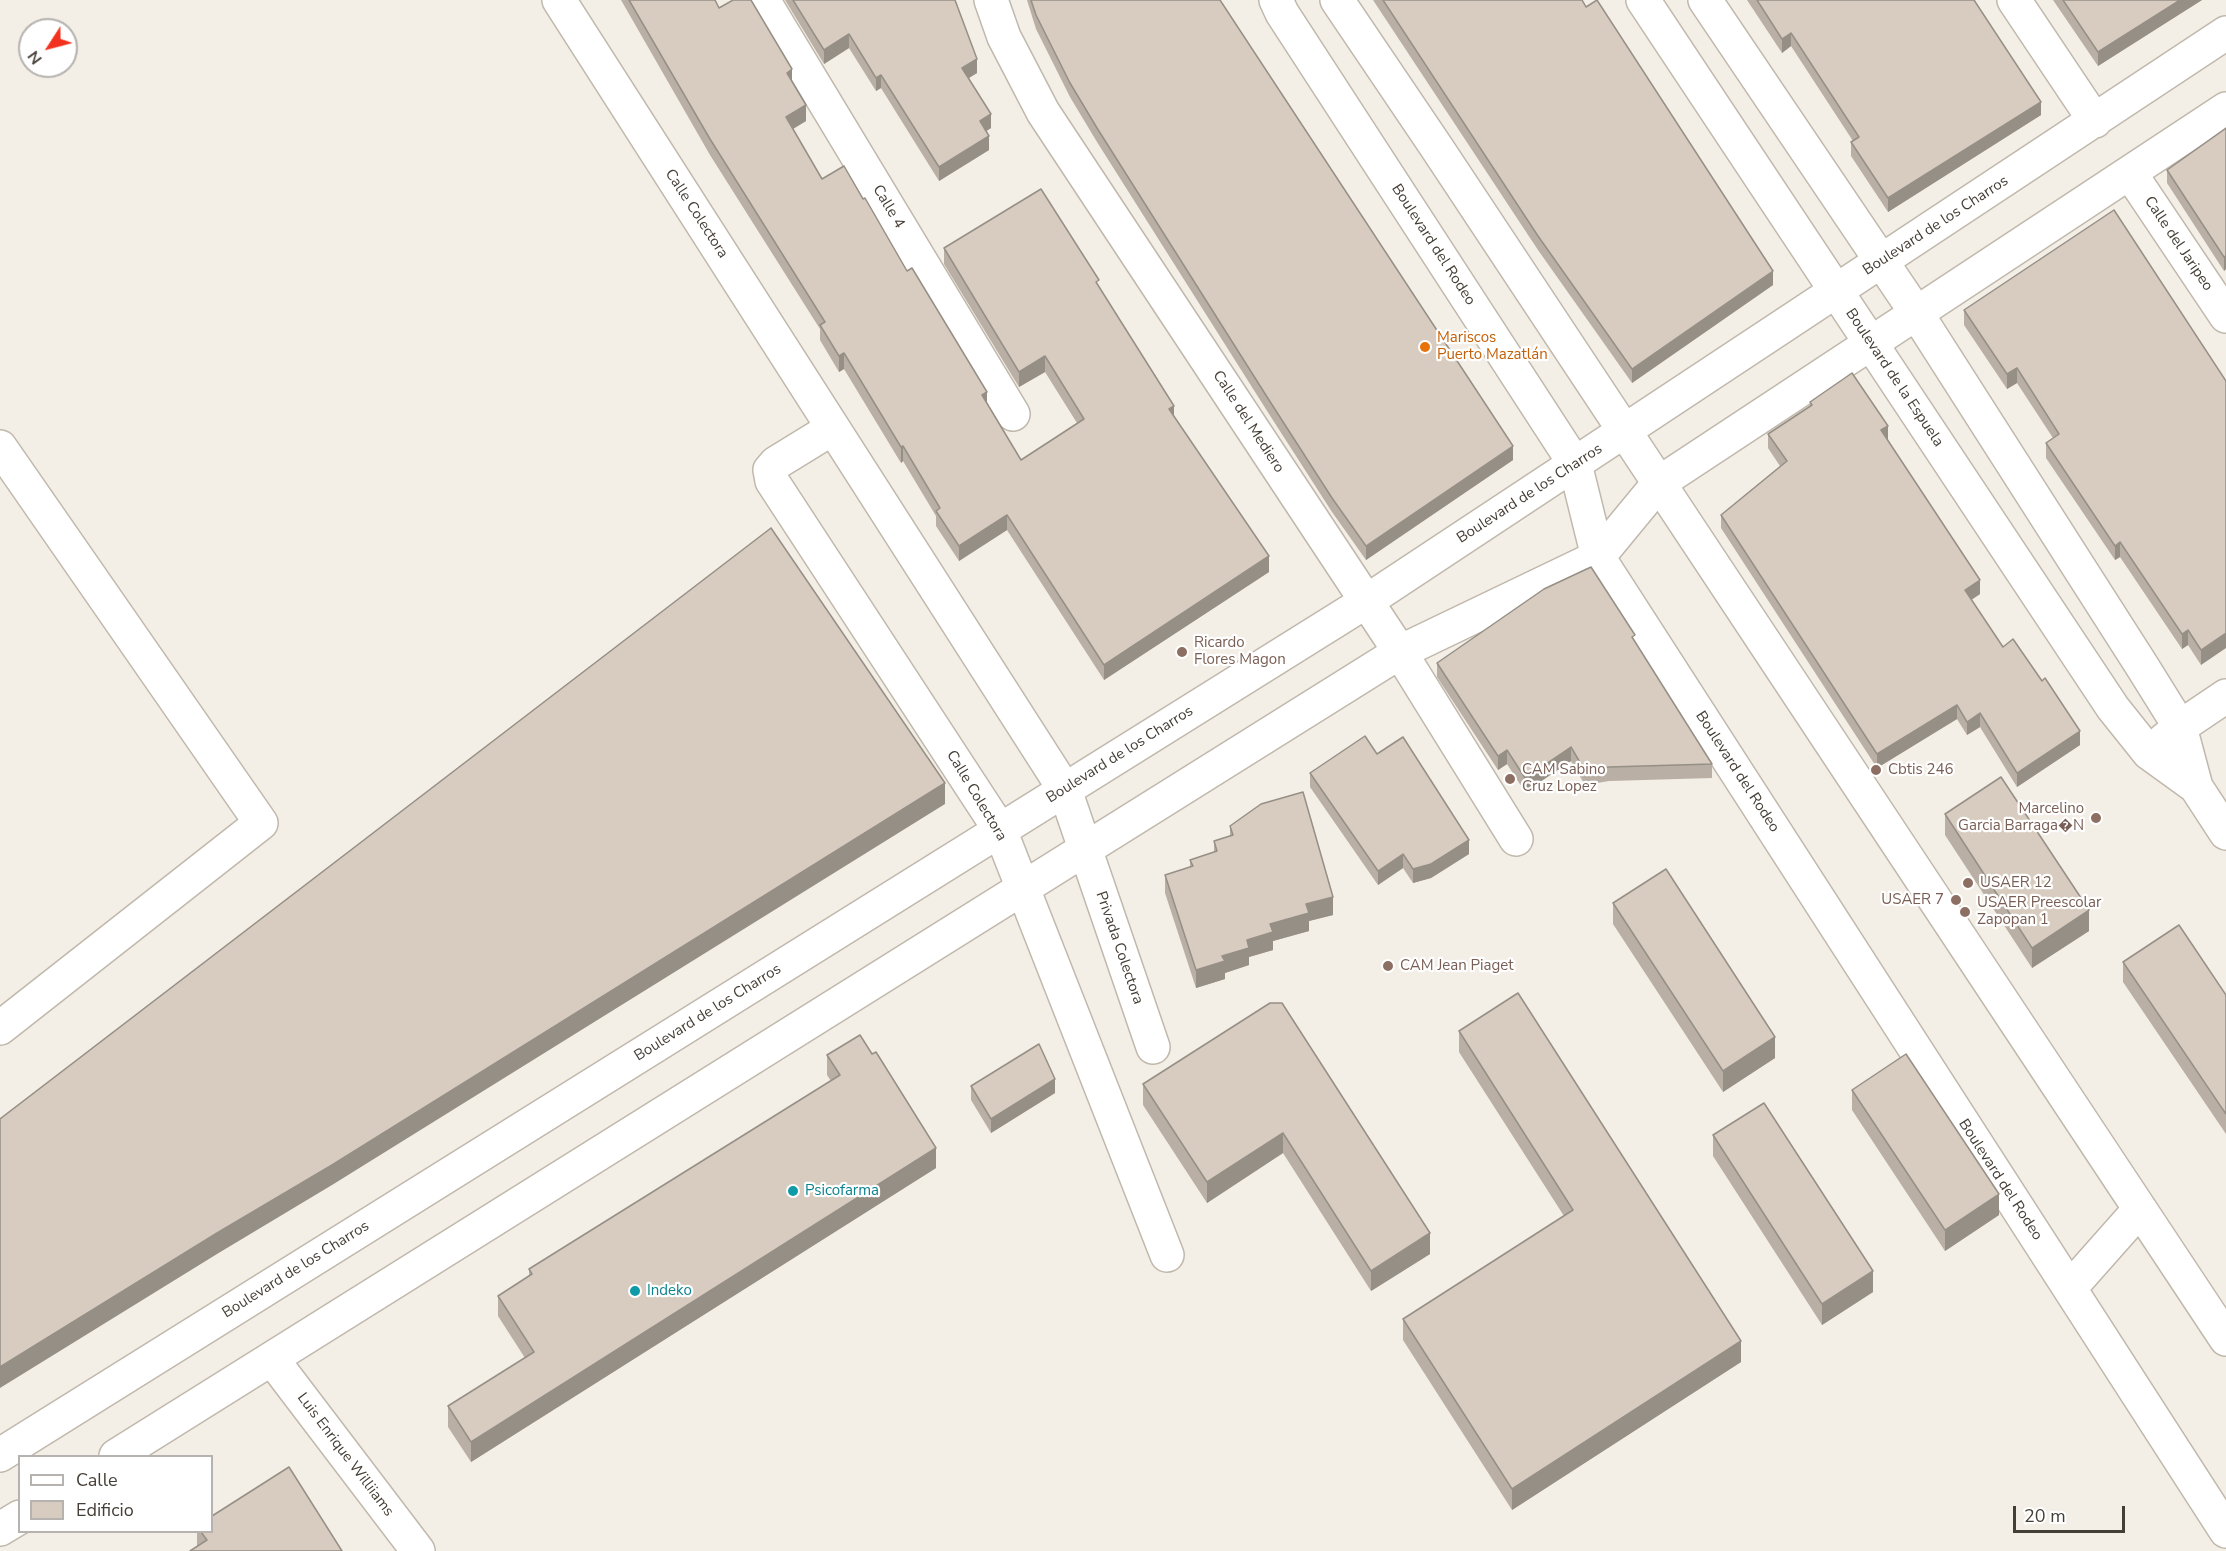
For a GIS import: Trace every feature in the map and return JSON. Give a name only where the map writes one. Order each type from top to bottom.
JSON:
[{"type":"street","name":"Calle Colectora","points":[[559,0],[1065,790],[1085,850]]},
{"type":"street","name":"Calle 4","points":[[763,0],[1013,414]]},
{"type":"street","name":"Calle del Mediero","points":[[992,0],[1004,37],[1043,112],[1400,652],[1516,839]]},
{"type":"street","name":"Boulevard del Rodeo","points":[[1276,0],[1575,464],[1598,557],[2226,1531]]},
{"type":"street","points":[[1337,0],[2226,1339]]},
{"type":"street","name":"Boulevard de la Espuela","points":[[1642,0],[2113,708],[2149,753],[2196,787]]},
{"type":"street","points":[[1705,0],[1917,314],[2180,727],[2196,787],[2226,833]]},
{"type":"street","points":[[2014,0],[2095,121]]},
{"type":"street","name":"Boulevard de los Charros","points":[[0,1455],[1366,601],[2226,33]]},
{"type":"street","points":[[118,1455],[1400,652],[1598,557],[1659,483],[2226,109]]},
{"type":"street","name":"Calle del Jaripeo","points":[[2130,173],[2226,316]]},
{"type":"street","name":"Calle Colectora","points":[[832,428],[776,463],[770,470],[772,481],[1000,830],[1167,1255]]},
{"type":"street","points":[[0,447],[261,823],[0,1028]]},
{"type":"street","points":[[2149,753],[2180,727],[2226,696]]},
{"type":"street","name":"Privada Colectora","points":[[1085,850],[1153,1047]]},
{"type":"street","points":[[2070,1288],[2140,1209]]},
{"type":"street","name":"Luis Enrique Williiams","points":[[272,1359],[418,1551]]},
{"type":"street","points":[[0,1529],[18,1518]]},
{"type":"building","points":[[629,0],[715,0],[719,8],[733,0],[751,0],[792,69],[787,73],[806,105],[786,117],[822,179],[844,166],[907,271],[912,268],[987,392],[982,395],[1021,460],[1084,419],[1045,356],[1019,372],[944,248],[1041,189],[1099,280],[1096,282],[1174,406],[1169,409],[1269,556],[1104,665],[1007,515],[959,546],[936,511],[940,508],[903,446],[901,447],[844,353],[839,356],[820,325],[825,322],[710,139]]},
{"type":"building","points":[[793,0],[955,0],[977,59],[962,68],[991,114],[980,121],[989,136],[939,167],[881,75],[876,78],[849,34],[824,50]]},
{"type":"building","points":[[1031,0],[1220,0],[1513,446],[1366,546],[1332,498],[1097,128],[1070,83],[1036,15]]},
{"type":"building","points":[[1383,0],[1582,0],[1586,7],[1597,0],[1773,271],[1632,369],[1538,236]]},
{"type":"building","points":[[1757,0],[1974,0],[2041,102],[1888,198],[1851,142],[1859,137],[1791,33],[1782,39]]},
{"type":"building","points":[[2063,0],[2180,0],[2098,52]]},
{"type":"building","points":[[2226,128],[2226,256],[2224,257],[2167,170]]},
{"type":"building","points":[[2114,210],[2226,381],[2226,633],[2201,650],[2188,630],[2182,634],[2120,542],[2115,546],[2046,443],[2059,434],[2017,368],[2007,374],[1964,310]]},
{"type":"building","points":[[1852,373],[1888,426],[1881,430],[1980,580],[1965,590],[2003,647],[2013,639],[2042,681],[2045,678],[2080,731],[2017,773],[1980,713],[1967,722],[1957,705],[1877,754],[1721,515],[1787,461],[1768,434],[1812,405],[1810,402]]},
{"type":"building","points":[[771,528],[945,783],[332,1165],[0,1367],[0,1119]]},
{"type":"building","points":[[1591,567],[1635,635],[1632,637],[1712,764],[1609,767],[1585,771],[1571,747],[1525,778],[1507,750],[1498,756],[1437,663],[1544,589]]},
{"type":"building","points":[[1365,736],[1377,754],[1403,737],[1469,840],[1431,864],[1413,869],[1403,854],[1378,871],[1310,773]]},
{"type":"building","points":[[2001,777],[2089,910],[2032,948],[1945,814]]},
{"type":"building","points":[[1303,792],[1333,897],[1306,904],[1309,913],[1270,924],[1273,932],[1247,940],[1249,948],[1222,956],[1225,961],[1196,970],[1165,875],[1193,866],[1190,860],[1217,851],[1214,841],[1233,835],[1230,826],[1261,804]]},
{"type":"building","points":[[1666,869],[1775,1037],[1723,1071],[1613,903]]},
{"type":"building","points":[[2179,925],[2226,995],[2226,1114],[2123,962]]},
{"type":"building","points":[[1518,993],[1741,1341],[1512,1489],[1403,1319],[1573,1210],[1459,1031]]},
{"type":"building","points":[[1270,1003],[1282,1003],[1430,1233],[1371,1271],[1283,1133],[1207,1182],[1143,1084]]},
{"type":"building","points":[[860,1035],[872,1054],[876,1052],[936,1148],[471,1442],[448,1406],[534,1352],[498,1296],[532,1274],[529,1269],[840,1075],[827,1055]]},
{"type":"building","points":[[1039,1044],[1055,1079],[991,1119],[971,1086]]},
{"type":"building","points":[[1906,1054],[1999,1194],[1945,1230],[1852,1090]]},
{"type":"building","points":[[1764,1103],[1873,1271],[1822,1304],[1713,1135]]},
{"type":"building","points":[[289,1467],[342,1551],[190,1551],[207,1540],[202,1533],[213,1533],[213,1515]]},
{"type":"place","name":"Mariscos Puerto Mazatlán","points":[[1425,347]]},
{"type":"place","name":"Ricardo Flores Magon","points":[[1182,652]]},
{"type":"place","name":"Cbtis 246","points":[[1876,770]]},
{"type":"place","name":"CAM Sabino Cruz Lopez","points":[[1510,779]]},
{"type":"place","name":"Marcelino Garcia Barraga�N","points":[[2096,818]]},
{"type":"place","name":"USAER 12","points":[[1968,883]]},
{"type":"place","name":"USAER 7","points":[[1956,900]]},
{"type":"place","name":"USAER Preescolar Zapopan 1","points":[[1965,912]]},
{"type":"place","name":"CAM Jean Piaget","points":[[1388,966]]},
{"type":"place","name":"Psicofarma","points":[[793,1191]]},
{"type":"place","name":"Indeko","points":[[635,1291]]}]
